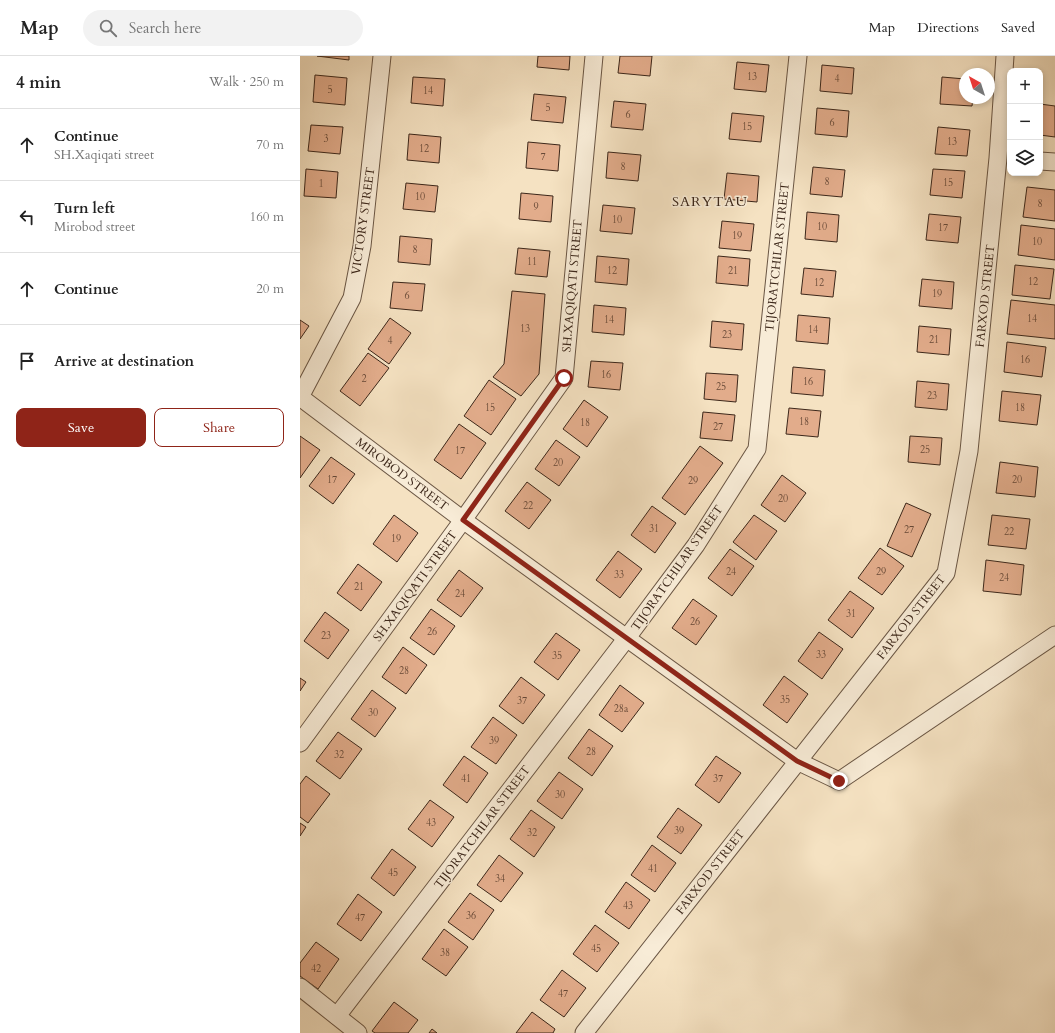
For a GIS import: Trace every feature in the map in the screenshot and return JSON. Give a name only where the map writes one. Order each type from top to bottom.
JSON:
[{"type":"street","name":"VICTORY STREET","points":[[300,397],[352,298],[362,246],[382,56]]},
{"type":"street","name":"SH.XAQIQATI STREET","points":[[300,743],[463,520],[564,378],[594,56]]},
{"type":"street","name":"TIJORATCHILAR STREET","points":[[337,1016],[626,639],[696,545],[756,449],[798,56]]},
{"type":"street","name":"FARXOD STREET","points":[[584,1033],[946,573],[969,451],[1004,159],[1005,56]]},
{"type":"street","points":[[1043,161],[1055,162]]},
{"type":"street","name":"MIROBOD STREET","points":[[300,397],[463,520],[797,761],[839,781],[1055,635]]},
{"type":"street","points":[[300,987],[358,1033]]},
{"type":"building","points":[[317,56],[349,56],[349,60]]},
{"type":"building","points":[[538,56],[570,56],[569,70],[537,67]]},
{"type":"building","points":[[620,56],[652,56],[650,76],[618,73]]},
{"type":"building","points":[[737,62],[769,65],[766,92],[734,89]]},
{"type":"building","points":[[822,65],[854,68],[852,94],[820,91]]},
{"type":"building","points":[[315,75],[347,78],[345,105],[313,102]]},
{"type":"building","points":[[413,77],[445,79],[443,106],[411,103]]},
{"type":"building","points":[[942,77],[959,78],[959,104],[972,104],[972,106],[940,104]]},
{"type":"building","points":[[534,94],[566,97],[563,123],[531,120]]},
{"type":"building","points":[[614,101],[646,104],[643,130],[611,127]]},
{"type":"building","points":[[1043,104],[1055,106],[1055,137],[1043,135]]},
{"type":"building","points":[[817,108],[849,111],[847,137],[815,134]]},
{"type":"building","points":[[732,113],[764,116],[761,142],[729,139]]},
{"type":"building","points":[[311,125],[343,127],[340,154],[308,151]]},
{"type":"building","points":[[938,127],[970,130],[967,156],[935,154]]},
{"type":"building","points":[[409,134],[441,137],[439,163],[407,160]]},
{"type":"building","points":[[528,142],[560,145],[558,171],[526,168]]},
{"type":"building","points":[[608,152],[641,155],[638,181],[606,178]]},
{"type":"building","points":[[813,167],[845,170],[842,197],[810,194]]},
{"type":"building","points":[[306,169],[338,172],[336,198],[304,196]]},
{"type":"building","points":[[933,169],[965,171],[962,198],[930,195]]},
{"type":"building","points":[[727,173],[759,176],[757,202],[724,199]]},
{"type":"building","points":[[406,183],[438,186],[435,212],[403,209]]},
{"type":"building","points":[[1027,187],[1055,190],[1055,221],[1023,217]]},
{"type":"building","points":[[521,193],[553,196],[551,222],[519,219]]},
{"type":"building","points":[[603,205],[635,208],[632,234],[600,231]]},
{"type":"building","points":[[807,212],[839,215],[837,242],[805,239]]},
{"type":"building","points":[[929,214],[961,217],[958,243],[926,240]]},
{"type":"building","points":[[722,221],[754,224],[751,251],[719,248]]},
{"type":"building","points":[[1021,225],[1055,229],[1055,260],[1018,255]]},
{"type":"building","points":[[400,236],[432,239],[430,265],[398,262]]},
{"type":"building","points":[[518,248],[550,251],[547,277],[515,274]]},
{"type":"building","points":[[597,256],[629,259],[627,285],[595,282]]},
{"type":"building","points":[[718,256],[750,259],[748,286],[716,283]]},
{"type":"building","points":[[1015,265],[1054,269],[1050,299],[1012,295]]},
{"type":"building","points":[[804,268],[836,271],[833,297],[801,294]]},
{"type":"building","points":[[922,279],[954,282],[952,309],[919,306]]},
{"type":"building","points":[[393,282],[425,284],[422,311],[390,308]]},
{"type":"building","points":[[512,291],[545,294],[539,374],[521,396],[493,377],[504,364]]},
{"type":"building","points":[[1011,300],[1055,305],[1055,339],[1007,334]]},
{"type":"building","points":[[594,305],[626,308],[624,335],[592,332]]},
{"type":"building","points":[[798,315],[830,318],[828,344],[796,341]]},
{"type":"building","points":[[390,318],[411,333],[389,364],[368,349]]},
{"type":"building","points":[[300,320],[309,326],[300,339]]},
{"type":"building","points":[[712,321],[744,324],[742,350],[710,347]]},
{"type":"building","points":[[919,326],[951,329],[949,355],[917,352]]},
{"type":"building","points":[[1007,342],[1046,347],[1042,377],[1004,372]]},
{"type":"building","points":[[368,353],[389,368],[360,406],[340,391]]},
{"type":"building","points":[[591,361],[623,363],[620,390],[588,387]]},
{"type":"building","points":[[793,367],[825,370],[823,396],[791,393]]},
{"type":"building","points":[[706,373],[738,375],[736,402],[704,399]]},
{"type":"building","points":[[489,380],[516,399],[491,435],[464,416]]},
{"type":"building","points":[[917,381],[949,384],[947,410],[915,407]]},
{"type":"building","points":[[1002,391],[1041,395],[1037,425],[999,421]]},
{"type":"building","points":[[584,400],[608,417],[587,447],[563,429]]},
{"type":"building","points":[[789,408],[821,411],[818,437],[786,434]]},
{"type":"building","points":[[703,412],[735,415],[732,441],[700,438]]},
{"type":"building","points":[[459,424],[486,443],[461,479],[434,460]]},
{"type":"building","points":[[300,436],[320,450],[300,478]]},
{"type":"building","points":[[910,436],[942,438],[940,465],[908,462]]},
{"type":"building","points":[[556,440],[580,457],[559,486],[535,469]]},
{"type":"building","points":[[700,446],[723,463],[685,515],[662,498]]},
{"type":"building","points":[[331,457],[355,474],[333,504],[309,486]]},
{"type":"building","points":[[1000,462],[1038,467],[1035,497],[996,493]]},
{"type":"building","points":[[782,475],[806,493],[785,522],[761,505]]},
{"type":"building","points":[[527,482],[551,500],[529,529],[505,511]]},
{"type":"building","points":[[906,503],[931,514],[912,557],[887,546]]},
{"type":"building","points":[[652,506],[676,523],[655,553],[631,535]]},
{"type":"building","points":[[394,515],[418,533],[397,562],[373,544]]},
{"type":"building","points":[[754,515],[777,531],[756,560],[733,542]]},
{"type":"building","points":[[992,515],[1030,519],[1026,549],[988,545]]},
{"type":"building","points":[[880,548],[904,566],[882,595],[858,578]]},
{"type":"building","points":[[730,549],[754,566],[732,596],[708,578]]},
{"type":"building","points":[[618,551],[642,569],[620,598],[596,580]]},
{"type":"building","points":[[986,560],[1024,565],[1021,595],[983,591]]},
{"type":"building","points":[[358,564],[382,582],[361,611],[337,593]]},
{"type":"building","points":[[459,570],[483,588],[461,617],[437,600]]},
{"type":"building","points":[[850,591],[874,608],[852,638],[828,620]]},
{"type":"building","points":[[693,599],[717,616],[696,645],[672,628]]},
{"type":"building","points":[[431,609],[455,626],[434,655],[410,638]]},
{"type":"building","points":[[325,612],[349,630],[328,659],[304,641]]},
{"type":"building","points":[[819,632],[843,649],[822,679],[798,661]]},
{"type":"building","points":[[556,633],[580,650],[558,680],[534,662]]},
{"type":"building","points":[[403,647],[427,665],[406,694],[382,677]]},
{"type":"building","points":[[784,676],[808,694],[787,723],[763,705]]},
{"type":"building","points":[[521,677],[545,695],[523,724],[499,706]]},
{"type":"building","points":[[300,678],[306,682],[300,691]]},
{"type":"building","points":[[620,685],[644,703],[622,732],[599,715]]},
{"type":"building","points":[[372,690],[396,708],[375,737],[351,719]]},
{"type":"building","points":[[493,717],[517,735],[496,764],[471,747]]},
{"type":"building","points":[[589,729],[613,746],[592,776],[568,758]]},
{"type":"building","points":[[338,732],[362,749],[340,779],[316,761]]},
{"type":"building","points":[[464,756],[488,773],[467,803],[443,785]]},
{"type":"building","points":[[716,756],[741,773],[719,803],[695,785]]},
{"type":"building","points":[[559,772],[583,789],[562,819],[537,801]]},
{"type":"building","points":[[306,776],[330,794],[308,823],[300,817],[300,784]]},
{"type":"building","points":[[430,800],[454,817],[432,847],[408,829]]},
{"type":"building","points":[[678,808],[702,825],[681,854],[657,837]]},
{"type":"building","points":[[531,810],[555,827],[534,857],[510,839]]},
{"type":"building","points":[[300,823],[306,827],[300,836]]},
{"type":"building","points":[[652,845],[676,863],[655,892],[631,875]]},
{"type":"building","points":[[392,849],[416,867],[394,896],[371,878]]},
{"type":"building","points":[[499,855],[523,873],[501,902],[477,885]]},
{"type":"building","points":[[626,882],[650,900],[629,929],[605,912]]},
{"type":"building","points":[[470,893],[494,910],[473,940],[448,922]]},
{"type":"building","points":[[358,894],[382,912],[361,941],[337,924]]},
{"type":"building","points":[[595,925],[619,943],[597,972],[573,954]]},
{"type":"building","points":[[444,929],[468,947],[446,976],[422,959]]},
{"type":"building","points":[[316,942],[339,959],[318,989],[300,976],[300,963]]},
{"type":"building","points":[[562,970],[586,988],[564,1017],[540,1000]]},
{"type":"building","points":[[394,1002],[418,1020],[408,1033],[375,1033],[372,1031]]},
{"type":"building","points":[[532,1012],[555,1029],[553,1033],[516,1033]]},
{"type":"building","points":[[432,1029],[437,1033],[429,1033]]},
{"type":"district","name":"SARYTAU","points":[[710,201]]},
{"type":"route","points":[[564,378],[463,520],[797,761],[839,781]]}]
